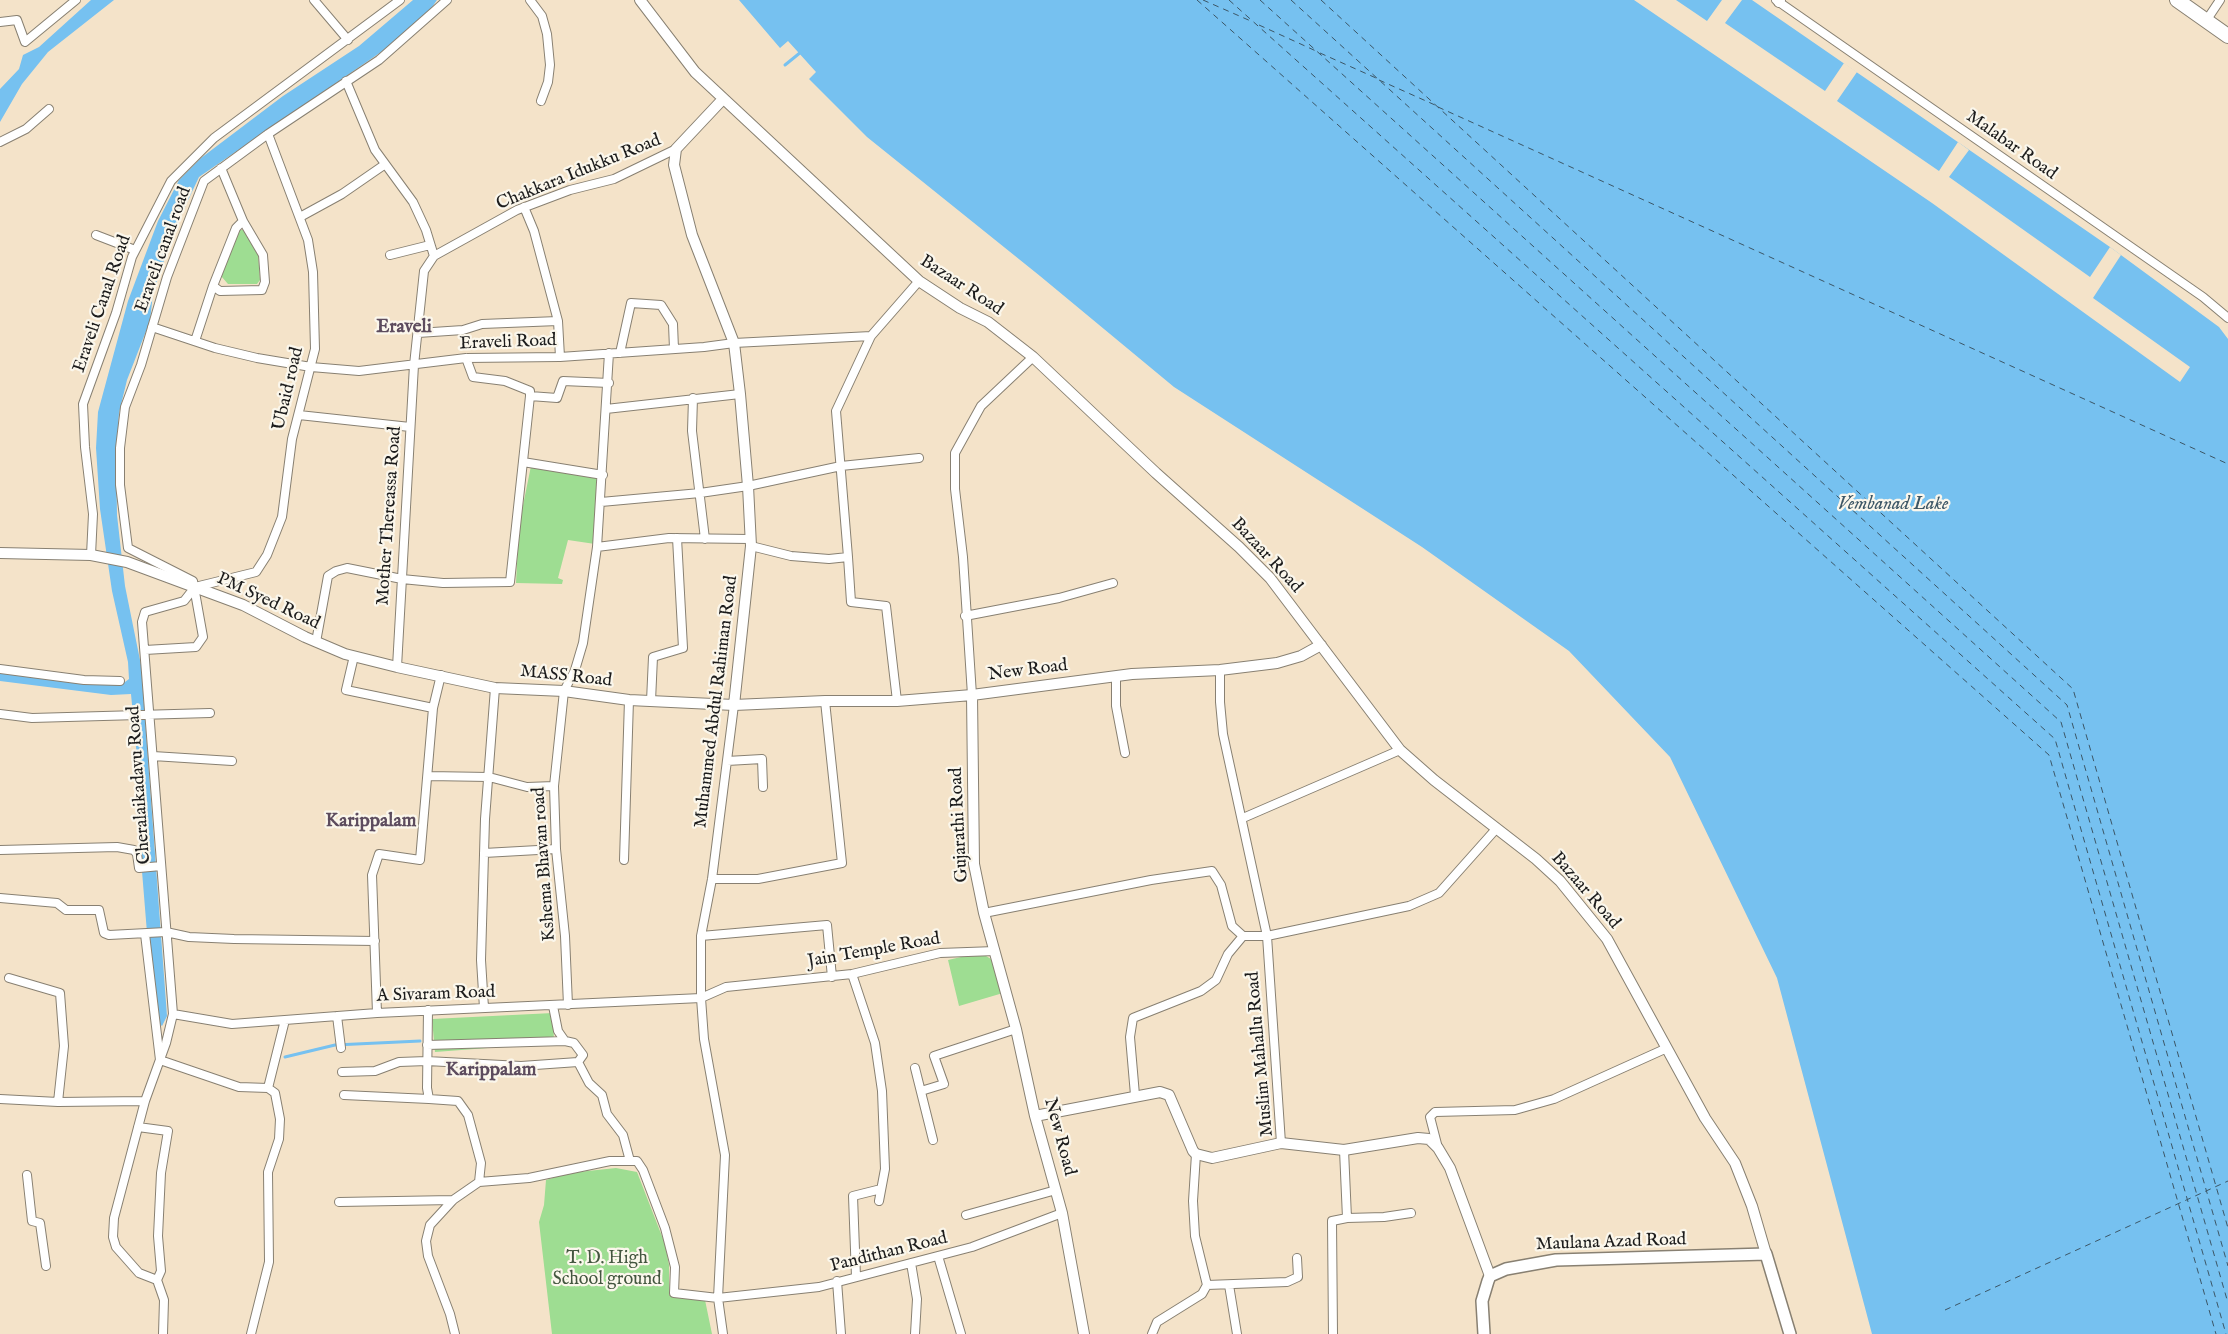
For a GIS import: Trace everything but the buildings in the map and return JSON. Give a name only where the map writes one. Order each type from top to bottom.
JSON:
[{"type":"highway","points":[[2177,0],[2228,36]]},
{"type":"main road","name":"Maulana Azad Road","points":[[1490,1276],[1506,1268],[1542,1261],[1766,1254]]},
{"type":"main road","points":[[1766,1254],[1790,1334]]},
{"type":"main road","points":[[1484,1334],[1482,1301],[1490,1276]]},
{"type":"street","points":[[0,22],[17,20],[25,42],[76,0]]},
{"type":"street","points":[[314,0],[348,40]]},
{"type":"street","name":"Eraveli Canal Road","points":[[90,555],[93,514],[85,447],[84,404],[116,313],[128,266],[171,181],[214,138],[400,0]]},
{"type":"street","name":"Eraveli canal road","points":[[195,586],[193,581],[128,548],[120,485],[120,448],[125,407],[141,365],[167,277],[204,181],[268,134],[378,60],[447,0]]},
{"type":"street","points":[[530,0],[542,16],[547,34],[550,65],[548,82],[541,102]]},
{"type":"street","name":"Bazaar Road","points":[[640,0],[695,72],[919,281],[960,308],[988,322],[1033,357],[1156,473],[1245,553],[1270,578],[1400,750],[1496,829],[1536,859],[1560,881],[1607,939],[1705,1118],[1736,1163],[1752,1206],[1766,1254]]},
{"type":"street","points":[[2206,20],[2220,0]]},
{"type":"street","name":"Malabar Road","points":[[1778,1],[2203,297],[2228,318]]},
{"type":"street","points":[[346,81],[375,150],[384,165],[413,202],[426,230],[434,256],[424,271],[414,366]]},
{"type":"street","points":[[676,149],[723,99]]},
{"type":"street","points":[[0,142],[26,129],[49,109]]},
{"type":"street","name":"Ubaid road","points":[[195,586],[256,572],[267,555],[282,517],[292,439],[315,348],[313,272],[308,240],[268,134]]},
{"type":"street","name":"Chakkara Idukku Road","points":[[434,256],[524,207],[570,190],[614,179],[676,149]]},
{"type":"street","name":"Muhammed Abdul Rahiman Road","points":[[676,149],[674,165],[692,236],[734,343],[748,486],[751,543],[734,705],[712,880],[701,936],[701,998],[704,1039],[725,1155],[718,1298],[723,1334]]},
{"type":"street","points":[[300,217],[342,194],[384,165]]},
{"type":"street","points":[[213,286],[220,290],[262,290],[265,282],[263,254],[243,221],[221,168]]},
{"type":"street","points":[[524,207],[534,232],[558,321],[560,357]]},
{"type":"street","points":[[195,341],[213,286],[236,228],[243,221]]},
{"type":"street","points":[[96,236],[135,250]]},
{"type":"street","points":[[390,254],[430,244]]},
{"type":"street","points":[[897,701],[886,606],[851,602],[836,411],[871,336],[919,281]]},
{"type":"street","points":[[620,353],[630,303],[661,305],[673,324],[674,349]]},
{"type":"street","points":[[418,333],[463,330],[482,324],[558,321]]},
{"type":"street","name":"Eraveli Road","points":[[152,326],[215,348],[311,367],[359,372],[466,358],[560,357],[734,343],[871,336]]},
{"type":"street","points":[[564,691],[575,670],[584,643],[597,548],[609,383],[609,353]]},
{"type":"street","points":[[972,695],[962,554],[955,490],[955,453],[981,406],[1033,357]]},
{"type":"street","points":[[316,642],[328,576],[336,570],[347,568],[402,579],[443,583],[510,582],[530,391],[504,382],[473,377],[466,358]]},
{"type":"street","name":"Mother Thereassa Road","points":[[397,668],[414,366]]},
{"type":"street","points":[[530,396],[557,398],[563,382],[609,383]]},
{"type":"street","points":[[606,409],[740,394]]},
{"type":"street","points":[[693,398],[692,431],[705,539]]},
{"type":"street","points":[[299,415],[410,427]]},
{"type":"street","points":[[601,502],[700,493],[748,486],[841,466],[919,458]]},
{"type":"street","points":[[523,462],[603,475]]},
{"type":"street","points":[[597,548],[677,538],[705,539],[751,543],[791,556],[829,559],[848,557]]},
{"type":"street","points":[[651,701],[653,658],[683,648],[677,538]]},
{"type":"street","name":"PM Syed Road","points":[[0,553],[90,555],[101,559],[127,562],[243,605],[316,642],[354,656],[397,668]]},
{"type":"street","points":[[966,616],[1059,598],[1113,583]]},
{"type":"street","points":[[145,650],[196,647],[203,637],[195,586]]},
{"type":"street","name":"Cheralaikadavu Road","points":[[173,1014],[165,932],[142,622],[146,612],[184,601],[195,586]]},
{"type":"street","name":"New Road","points":[[734,705],[825,701],[897,701],[972,695],[1116,676],[1220,670],[1277,663],[1301,656],[1321,644]]},
{"type":"street","points":[[354,656],[346,690],[433,708]]},
{"type":"street","name":"MASS Road","points":[[397,668],[441,675],[495,688],[564,691],[629,700],[734,705]]},
{"type":"street","points":[[0,669],[84,680],[120,680]]},
{"type":"street","name":"Muslim Mahallu Road","points":[[1220,670],[1223,734],[1243,818],[1267,936],[1281,1142],[1344,1150],[1418,1138],[1429,1139],[1438,1148]]},
{"type":"street","points":[[377,1012],[372,875],[378,854],[420,860],[433,708],[441,675]]},
{"type":"street","points":[[1116,676],[1116,706],[1125,753]]},
{"type":"street","points":[[484,1008],[481,960],[484,853],[495,688]]},
{"type":"street","name":"Kshema Bhavan road","points":[[564,691],[554,786],[556,850],[565,936],[568,1006]]},
{"type":"street","name":"Gujarathi Road","points":[[972,695],[974,864],[984,913],[995,950]]},
{"type":"street","points":[[624,860],[629,700]]},
{"type":"street","points":[[712,880],[758,879],[842,862],[825,701]]},
{"type":"street","points":[[0,714],[32,718],[210,713]]},
{"type":"street","points":[[1243,818],[1400,750]]},
{"type":"street","points":[[153,756],[232,761]]},
{"type":"street","points":[[727,761],[762,759],[763,787]]},
{"type":"street","points":[[428,776],[489,777],[527,787],[554,786]]},
{"type":"street","points":[[984,913],[1151,880],[1212,871],[1221,886],[1232,926],[1243,936],[1267,936],[1409,906],[1439,893],[1496,829]]},
{"type":"street","points":[[0,850],[123,848],[134,850],[138,854],[139,868],[161,866]]},
{"type":"street","points":[[484,853],[556,850]]},
{"type":"street","points":[[0,898],[57,903],[66,910],[99,910],[104,933],[145,934],[165,932],[189,937],[234,939],[375,941]]},
{"type":"street","points":[[701,936],[828,925],[832,977]]},
{"type":"street","points":[[145,934],[160,1060]]},
{"type":"street","points":[[1136,1095],[1130,1037],[1133,1018],[1201,991],[1216,980],[1228,954],[1243,936]]},
{"type":"street","name":"New Road","points":[[995,950],[1016,1029],[1035,1116],[1062,1213],[1084,1334]]},
{"type":"street","name":"Jain Temple Road","points":[[701,998],[726,987],[832,977],[940,953],[995,950]]},
{"type":"street","points":[[852,974],[875,1043],[880,1081],[885,1169],[879,1200]]},
{"type":"street","points":[[9,978],[60,992],[64,1046],[58,1102]]},
{"type":"street","name":"A Sivaram Road","points":[[173,1014],[232,1024],[377,1012],[568,1006],[701,998]]},
{"type":"street","points":[[553,1006],[558,1031],[565,1041]]},
{"type":"street","points":[[428,1010],[427,1088],[430,1099]]},
{"type":"street","points":[[157,1280],[139,1273],[116,1247],[113,1236],[114,1218],[145,1101],[160,1060],[173,1014]]},
{"type":"street","points":[[337,1016],[340,1044]]},
{"type":"street","points":[[268,1088],[285,1020]]},
{"type":"street","points":[[921,1090],[944,1084],[934,1056],[1016,1029]]},
{"type":"street","points":[[427,1045],[565,1041],[574,1043],[583,1054],[578,1062]]},
{"type":"street","points":[[1490,1276],[1450,1168],[1438,1148],[1430,1117],[1435,1112],[1514,1110],[1554,1099],[1667,1048]]},
{"type":"street","points":[[160,1060],[239,1087],[268,1088],[275,1094],[280,1119],[279,1139],[268,1172],[268,1272],[252,1334]]},
{"type":"street","points":[[342,1072],[375,1070],[399,1062],[427,1060],[520,1066],[578,1062]]},
{"type":"street","points":[[455,1334],[450,1314],[428,1256],[426,1241],[430,1225],[454,1200],[479,1182],[529,1178],[610,1161],[630,1161],[623,1136],[607,1114],[602,1095],[589,1084],[578,1062]]},
{"type":"street","points":[[916,1068],[933,1140]]},
{"type":"street","points":[[1035,1116],[1136,1095],[1160,1092],[1169,1095],[1196,1154],[1212,1158],[1281,1142]]},
{"type":"street","points":[[344,1095],[458,1101],[468,1115],[481,1163],[479,1182]]},
{"type":"street","points":[[0,1099],[58,1102],[145,1101]]},
{"type":"street","points":[[138,1127],[168,1131],[161,1173],[158,1236],[161,1271],[157,1280],[164,1300],[163,1334]]},
{"type":"street","points":[[1344,1150],[1347,1218]]},
{"type":"street","points":[[1152,1334],[1157,1322],[1202,1294],[1206,1285],[1195,1236],[1193,1201],[1196,1154]]},
{"type":"street","name":"Pandithan Road","points":[[630,1161],[637,1161],[643,1170],[665,1228],[675,1267],[674,1293],[718,1298],[819,1287],[972,1247],[1062,1213]]},
{"type":"street","points":[[27,1175],[32,1221],[40,1223],[46,1266]]},
{"type":"street","points":[[856,1277],[853,1196],[881,1189]]},
{"type":"street","points":[[966,1215],[1056,1190]]},
{"type":"street","points":[[339,1202],[454,1200]]},
{"type":"street","points":[[1333,1334],[1332,1221],[1411,1213]]},
{"type":"street","points":[[938,1256],[961,1334]]},
{"type":"street","points":[[1206,1285],[1287,1282],[1298,1277],[1297,1258]]},
{"type":"street","points":[[912,1263],[917,1299],[915,1334]]},
{"type":"street","points":[[837,1281],[841,1334]]},
{"type":"street","points":[[1229,1284],[1237,1334]]},
{"type":"green space","points":[[239,230],[244,230],[258,253],[260,280],[257,284],[228,284],[221,276]]},
{"type":"green space","points":[[531,466],[600,478],[595,544],[568,540],[558,578],[563,580],[562,584],[516,583],[519,525]]},
{"type":"green space","points":[[974,954],[991,959],[1003,993],[959,1006],[948,960]]},
{"type":"green space","points":[[553,1013],[554,1043],[435,1052],[432,1019]]},
{"type":"green space","name":"T. D. High School ground","points":[[616,1168],[637,1172],[665,1244],[669,1265],[669,1295],[676,1298],[705,1300],[712,1334],[552,1334],[539,1222],[544,1205],[546,1180],[569,1173]]},
{"type":"water","points":[[91,0],[114,0],[48,52],[22,84],[0,122],[0,89],[19,69],[23,55],[39,47]]},
{"type":"water","points":[[413,0],[437,0],[419,26],[199,177],[175,228],[153,293],[150,321],[127,380],[119,413],[116,456],[117,515],[125,586],[141,665],[167,1016],[162,1026],[156,1020],[151,982],[141,859],[137,757],[131,694],[111,695],[0,681],[0,671],[79,681],[125,682],[129,679],[128,662],[112,591],[100,509],[96,448],[98,412],[128,301],[158,221],[179,180],[201,158],[283,96],[359,46]]},
{"type":"water","name":"Vembanad Lake","points":[[739,0],[1752,0],[2110,247],[2219,327],[2228,339],[2228,1334],[1872,1334],[1777,978],[1670,757],[1569,651],[1422,547],[1174,387],[867,137],[809,79],[816,72],[788,41],[780,48]]},
{"type":"pier","points":[[1634,0],[1676,0],[1707,21],[1722,0],[1742,0],[1725,23],[1825,91],[1844,63],[1857,72],[1837,101],[1939,171],[1958,142],[1969,150],[1949,177],[2090,277],[2110,247],[2121,255],[2093,298],[2190,367],[2180,382],[1932,203]]},
{"type":"waterway","points":[[785,65],[801,52]]},
{"type":"waterway","points":[[285,1057],[335,1045],[420,1041]]},
{"type":"ferry route","points":[[1197,0],[2049,755],[2216,1334]]},
{"type":"ferry route","points":[[1203,0],[1253,22]]},
{"type":"ferry route","points":[[1229,0],[2055,739],[2226,1334]]},
{"type":"ferry route","points":[[1260,0],[2061,722],[2228,1303]]},
{"type":"ferry route","points":[[1291,0],[2067,705],[2228,1266]]},
{"type":"ferry route","points":[[1321,0],[2073,689],[2228,1228]]},
{"type":"ferry route","points":[[1259,25],[1316,51]]},
{"type":"ferry route","points":[[1320,53],[1376,78]]},
{"type":"ferry route","points":[[1379,80],[1435,105]]},
{"type":"ferry route","points":[[1438,107],[2228,464]]},
{"type":"ferry route","points":[[1945,1310],[2228,1181]]},
{"type":"district","name":"Eraveli","points":[[404,328]]},
{"type":"district","name":"Karippalam","points":[[371,822]]},
{"type":"district","name":"Karippalam","points":[[491,1071]]}]
